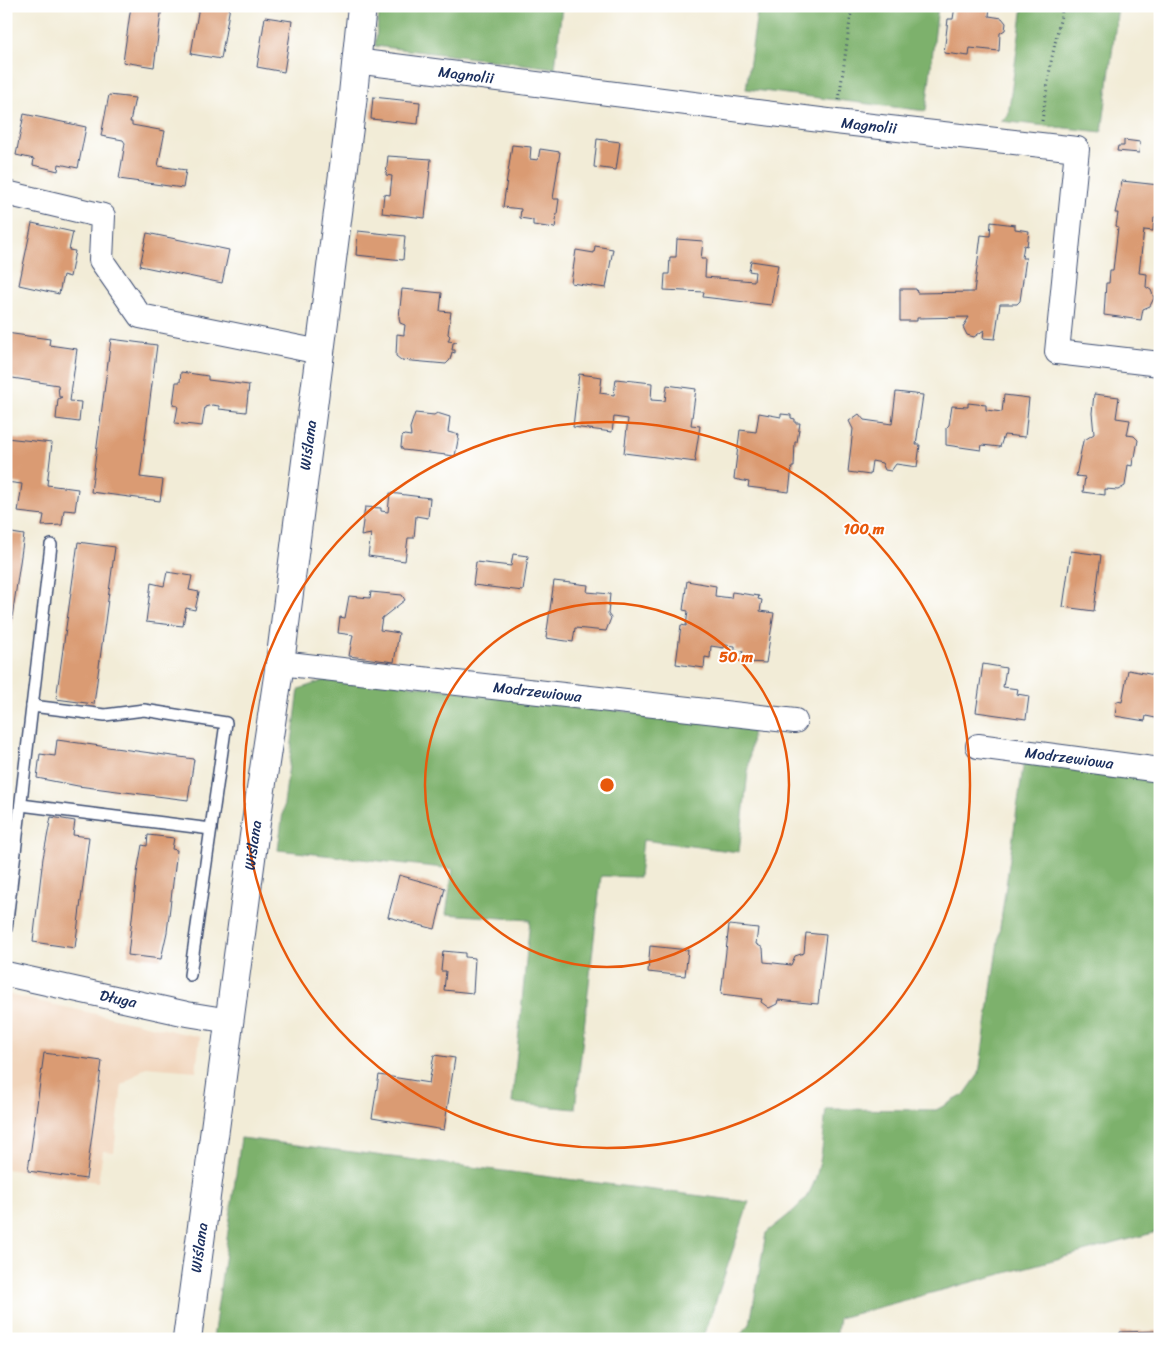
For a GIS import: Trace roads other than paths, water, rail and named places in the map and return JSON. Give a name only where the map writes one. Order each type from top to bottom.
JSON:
[{"type":"main road","name":"Wiślana","points":[[187,1339],[254,836],[280,664],[362,6]]},
{"type":"street","name":"Magnolii","points":[[355,61],[836,122],[1077,149],[1057,352],[1160,364]]},
{"type":"street","points":[[6,193],[103,216],[101,260],[140,316],[320,352]]},
{"type":"street","name":"Modrzewiowa","points":[[280,664],[795,722]]},
{"type":"street","name":"Modrzewiowa","points":[[978,746],[1160,770]]},
{"type":"street","name":"Długa","points":[[6,974],[186,1014],[230,1021]]},
{"type":"lane","points":[[6,929],[51,544]]},
{"type":"lane","points":[[32,706],[105,715],[144,710],[226,723],[190,975]]},
{"type":"lane","points":[[21,805],[210,829]]}]
